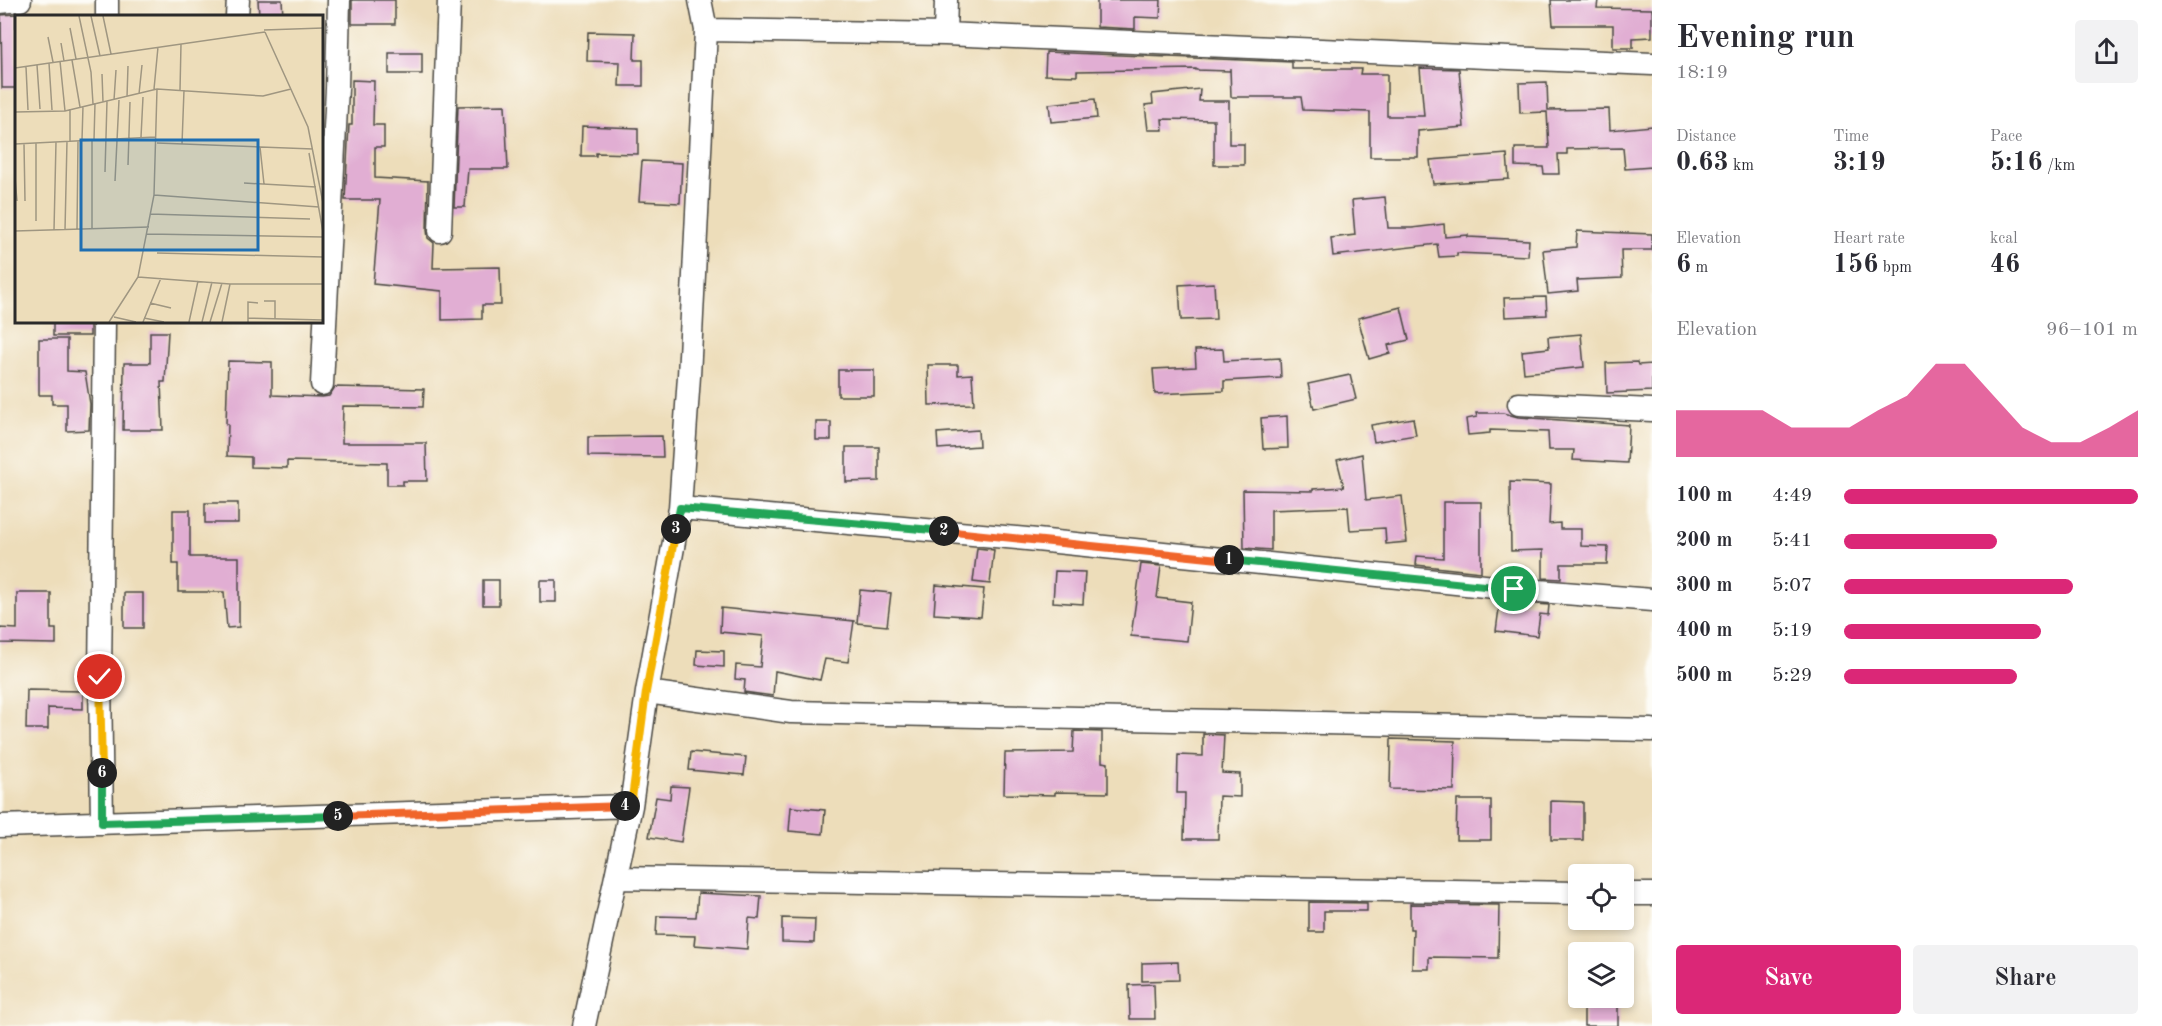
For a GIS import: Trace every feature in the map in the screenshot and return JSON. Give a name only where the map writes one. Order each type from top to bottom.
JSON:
[{"type":"street","points":[[0,2],[20,0]]},
{"type":"street","points":[[237,15],[238,0]]},
{"type":"street","points":[[322,384],[337,88],[339,0]]},
{"type":"street","points":[[440,231],[448,0]]},
{"type":"street","points":[[584,1026],[631,806],[646,692],[680,508],[689,376],[706,30],[700,0]]},
{"type":"street","points":[[945,34],[946,0]]},
{"type":"street","points":[[706,30],[945,34],[1652,64]]},
{"type":"street","points":[[102,823],[100,677],[104,322]]},
{"type":"street","points":[[1519,404],[1652,410]]},
{"type":"street","points":[[680,508],[1027,539],[1514,589],[1652,600]]},
{"type":"street","points":[[646,692],[791,712],[1652,730]]},
{"type":"street","points":[[0,826],[631,806]]},
{"type":"street","points":[[616,878],[1568,893]]},
{"type":"street","points":[[1634,894],[1652,894]]},
{"type":"building","points":[[258,0],[282,0],[283,15],[259,15]]},
{"type":"building","points":[[352,0],[395,0],[395,24],[352,24]]},
{"type":"building","points":[[1097,0],[1161,0],[1160,18],[1135,17],[1135,29],[1097,27]]},
{"type":"building","points":[[1551,0],[1598,0],[1597,8],[1652,9],[1652,37],[1633,38],[1633,48],[1613,48],[1613,25],[1553,25]]},
{"type":"building","points":[[16,14],[15,88],[2,88],[1,15]]},
{"type":"building","points":[[588,32],[635,33],[634,60],[643,60],[643,86],[619,86],[620,62],[587,61]]},
{"type":"building","points":[[1046,52],[1292,62],[1292,69],[1361,69],[1360,74],[1387,74],[1387,116],[1424,116],[1420,68],[1459,69],[1464,127],[1418,131],[1418,157],[1370,157],[1370,112],[1303,110],[1301,97],[1231,97],[1230,68],[1230,71],[1196,69],[1077,71],[1077,76],[1045,75]]},
{"type":"building","points":[[389,53],[422,53],[422,74],[389,74]]},
{"type":"building","points":[[352,80],[374,81],[373,125],[384,125],[384,147],[375,147],[375,178],[428,181],[427,230],[428,238],[434,243],[433,268],[500,267],[501,305],[482,305],[482,319],[442,320],[442,291],[373,284],[380,200],[345,200],[349,125],[352,125]]},
{"type":"building","points":[[1547,82],[1548,110],[1609,109],[1610,130],[1652,126],[1652,167],[1625,169],[1623,148],[1567,149],[1567,154],[1558,154],[1559,174],[1544,174],[1543,167],[1515,166],[1515,148],[1549,148],[1547,112],[1520,113],[1519,83]]},
{"type":"building","points":[[1200,89],[1199,101],[1229,101],[1229,144],[1244,144],[1244,165],[1214,165],[1214,120],[1162,119],[1163,130],[1148,130],[1145,105],[1153,104],[1152,94]]},
{"type":"building","points":[[1095,99],[1097,118],[1051,122],[1049,104]]},
{"type":"building","points":[[505,105],[508,169],[468,169],[465,207],[454,207],[458,106]]},
{"type":"building","points":[[582,126],[638,128],[638,154],[596,153],[596,156],[581,156]]},
{"type":"building","points":[[1507,154],[1509,179],[1433,184],[1430,160]]},
{"type":"building","points":[[642,161],[682,163],[680,203],[639,201]]},
{"type":"building","points":[[1385,197],[1388,228],[1444,224],[1445,237],[1468,235],[1468,237],[1529,240],[1528,256],[1457,253],[1457,256],[1439,257],[1437,244],[1333,256],[1331,238],[1355,235],[1352,200]]},
{"type":"building","points":[[1577,231],[1652,234],[1652,250],[1621,250],[1622,278],[1577,280],[1578,291],[1548,294],[1543,250],[1576,247]]},
{"type":"building","points":[[1214,283],[1216,319],[1181,320],[1179,285]]},
{"type":"building","points":[[1546,297],[1547,315],[1505,317],[1504,298]]},
{"type":"building","points":[[1401,307],[1409,340],[1388,345],[1390,353],[1369,359],[1358,318]]},
{"type":"building","points":[[53,322],[90,322],[90,336],[53,336]]},
{"type":"building","points":[[150,332],[168,332],[165,382],[161,382],[163,430],[123,430],[124,363],[150,363]]},
{"type":"building","points":[[1581,334],[1584,367],[1524,373],[1522,351],[1549,348],[1548,337]]},
{"type":"building","points":[[39,339],[67,339],[67,371],[85,372],[90,404],[89,430],[67,431],[67,404],[52,404],[52,395],[39,395]]},
{"type":"building","points":[[1223,349],[1224,361],[1280,358],[1281,378],[1224,381],[1224,391],[1155,394],[1153,369],[1196,367],[1195,350]]},
{"type":"building","points":[[228,361],[272,362],[272,395],[322,397],[329,396],[335,387],[424,389],[423,407],[343,406],[342,443],[426,443],[427,481],[403,481],[403,485],[387,485],[387,463],[287,461],[287,468],[251,467],[251,457],[227,456]]},
{"type":"building","points":[[1637,362],[1638,365],[1652,364],[1652,391],[1607,393],[1606,363]]},
{"type":"building","points":[[928,365],[958,365],[958,375],[972,374],[974,404],[929,405]]},
{"type":"building","points":[[838,370],[874,370],[874,396],[838,396]]},
{"type":"building","points":[[1350,375],[1356,399],[1314,409],[1308,384]]},
{"type":"building","points":[[1476,413],[1503,413],[1518,417],[1629,425],[1627,463],[1573,460],[1574,450],[1549,450],[1548,432],[1490,430],[1490,433],[1468,435],[1466,419],[1477,417]]},
{"type":"building","points":[[1287,416],[1288,448],[1263,449],[1261,418]]},
{"type":"building","points":[[1413,418],[1416,435],[1374,442],[1371,425]]},
{"type":"building","points":[[816,422],[831,422],[831,440],[816,440]]},
{"type":"building","points":[[978,430],[979,446],[938,449],[937,433]]},
{"type":"building","points":[[662,436],[663,457],[588,456],[588,437]]},
{"type":"building","points":[[846,447],[879,447],[879,481],[846,482]]},
{"type":"building","points":[[1362,454],[1366,500],[1402,496],[1407,542],[1386,544],[1385,528],[1350,530],[1348,507],[1271,510],[1271,550],[1244,548],[1243,490],[1313,491],[1313,489],[1344,487],[1337,460]]},
{"type":"building","points":[[1510,482],[1551,484],[1549,524],[1560,523],[1560,529],[1581,529],[1581,546],[1608,547],[1607,564],[1561,564],[1561,579],[1543,578],[1543,550],[1511,551]]},
{"type":"building","points":[[1443,502],[1481,502],[1481,572],[1416,565],[1417,556],[1443,558]]},
{"type":"building","points":[[205,503],[238,503],[238,523],[205,523]]},
{"type":"building","points":[[173,510],[190,510],[190,557],[239,557],[239,627],[227,628],[224,592],[178,592],[178,564],[173,564]]},
{"type":"building","points":[[977,548],[994,550],[990,584],[973,582]]},
{"type":"building","points":[[1141,564],[1161,566],[1157,598],[1191,602],[1187,641],[1131,636]]},
{"type":"building","points":[[1055,571],[1085,572],[1083,604],[1053,602]]},
{"type":"building","points":[[483,580],[499,580],[499,605],[483,605]]},
{"type":"building","points":[[540,580],[556,580],[556,602],[540,602]]},
{"type":"building","points":[[936,585],[984,589],[981,617],[934,614]]},
{"type":"building","points":[[860,590],[891,593],[887,626],[857,623]]},
{"type":"building","points":[[17,593],[51,593],[51,629],[56,629],[56,644],[0,643],[0,628],[17,629]]},
{"type":"building","points":[[124,593],[143,593],[143,628],[124,628]]},
{"type":"building","points":[[1500,601],[1549,605],[1548,615],[1540,614],[1537,636],[1496,631]]},
{"type":"building","points":[[721,608],[854,621],[848,662],[825,659],[820,680],[775,671],[773,696],[744,692],[745,680],[735,679],[736,665],[760,667],[763,636],[720,632]]},
{"type":"building","points":[[697,650],[724,651],[724,667],[696,665]]},
{"type":"building","points":[[27,690],[83,691],[83,709],[48,708],[48,729],[26,729]]},
{"type":"building","points":[[1074,731],[1102,732],[1102,762],[1108,763],[1108,793],[1004,794],[1005,753],[1073,752]]},
{"type":"building","points":[[1203,734],[1224,735],[1222,773],[1240,774],[1240,797],[1219,796],[1218,839],[1184,839],[1185,793],[1177,793],[1178,755],[1203,756]]},
{"type":"building","points":[[1391,739],[1455,741],[1454,790],[1390,789]]},
{"type":"building","points":[[691,752],[746,757],[744,775],[689,770]]},
{"type":"building","points":[[671,786],[689,787],[681,842],[649,837],[656,797],[670,799]]},
{"type":"building","points":[[1457,800],[1491,800],[1491,840],[1456,840]]},
{"type":"building","points":[[1551,801],[1583,802],[1583,840],[1551,840]]},
{"type":"building","points":[[791,807],[825,810],[823,834],[789,831]]},
{"type":"building","points":[[698,893],[761,896],[759,919],[749,918],[747,949],[694,945],[695,936],[656,935],[657,916],[696,917]]},
{"type":"building","points":[[1309,902],[1367,903],[1367,911],[1324,911],[1324,932],[1309,932]]},
{"type":"building","points":[[1410,904],[1499,905],[1498,958],[1429,957],[1429,969],[1412,969],[1413,929],[1410,929]]},
{"type":"building","points":[[782,918],[815,919],[814,943],[782,942]]},
{"type":"building","points":[[1178,962],[1179,980],[1142,981],[1142,963]]},
{"type":"building","points":[[1154,984],[1155,1019],[1130,1019],[1129,985]]},
{"type":"building","points":[[1584,1008],[1618,1008],[1618,1026],[1584,1026]]},
{"type":"route","points":[[100,677],[102,823],[631,806],[646,692],[680,508],[1027,539],[1514,589]]}]
